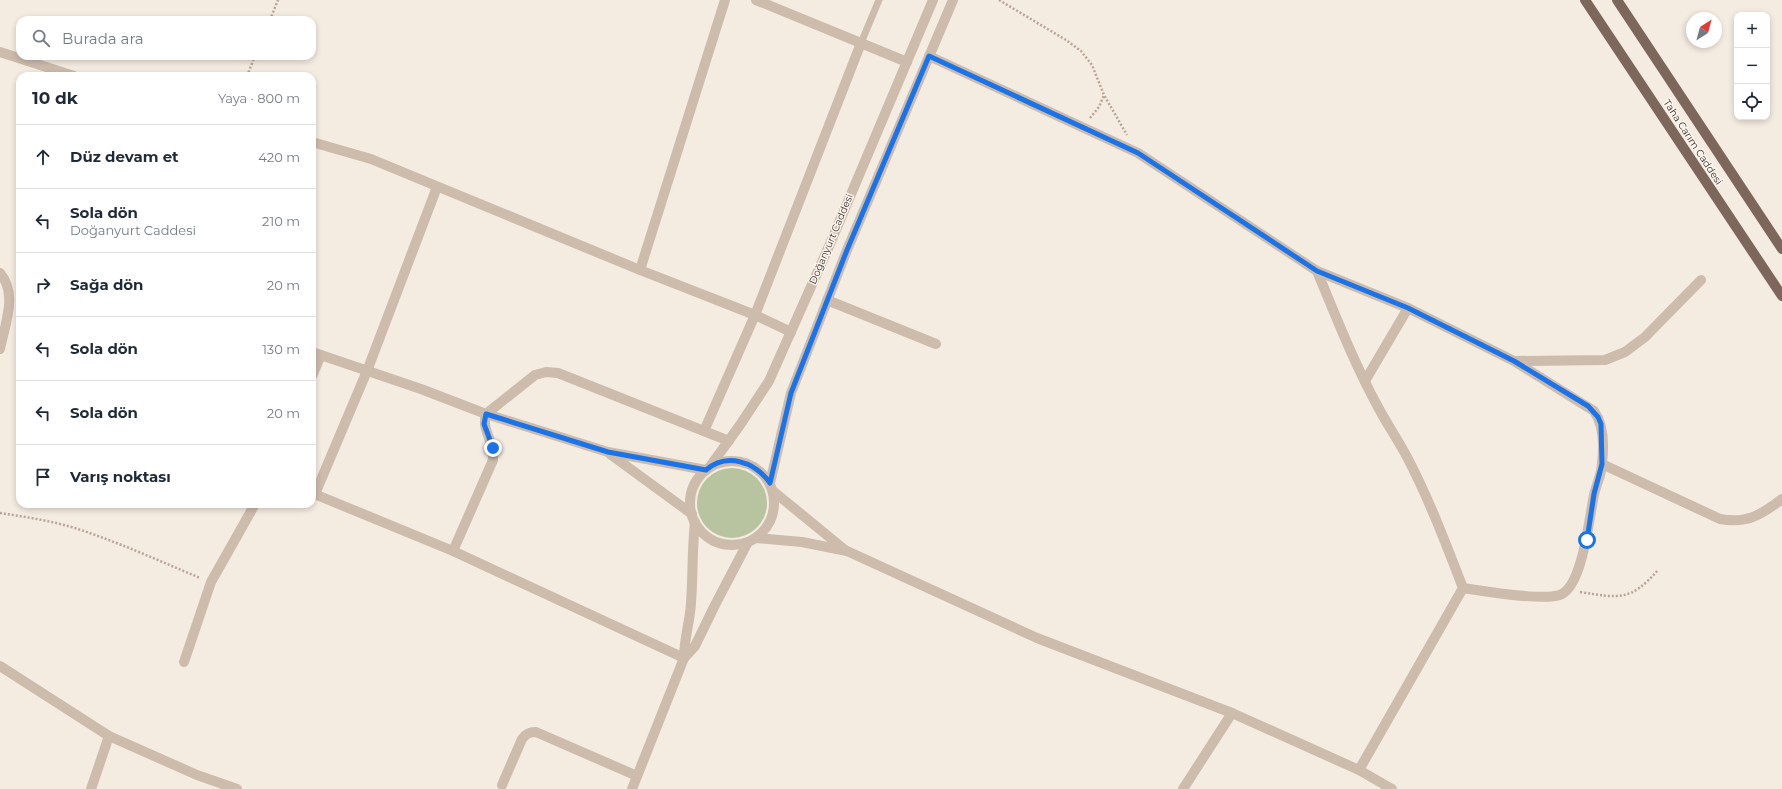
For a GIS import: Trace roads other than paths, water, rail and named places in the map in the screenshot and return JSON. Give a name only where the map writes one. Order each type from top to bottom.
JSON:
[{"type":"main road","name":"Taha Carım Caddesi","points":[[1585,0],[1782,296]]},
{"type":"main road","name":"Taha Carım Caddesi","points":[[1617,0],[1782,249]]},
{"type":"street","points":[[640,270],[725,0]]},
{"type":"street","points":[[756,0],[907,62]]},
{"type":"street","name":"Doğanyurt Caddesi","points":[[707,469],[729,440],[769,381],[933,0]]},
{"type":"street","name":"Doğanyurt Caddesi","points":[[771,487],[791,393],[847,250],[953,0]]},
{"type":"street","points":[[704,431],[755,315],[861,44]]},
{"type":"street","points":[[0,52],[16,57]]},
{"type":"street","points":[[929,56],[1138,153],[1317,271],[1408,308],[1514,361],[1594,411],[1601,424],[1602,464],[1594,494],[1587,540],[1573,584],[1568,590],[1554,597],[1546,598],[1463,588]]},
{"type":"street","points":[[25,60],[62,72]]},
{"type":"street","points":[[316,143],[371,159],[640,270],[755,315],[791,332]]},
{"type":"street","points":[[316,487],[367,371],[437,187]]},
{"type":"street","points":[[1317,271],[1365,382],[1407,456],[1431,508],[1463,588]]},
{"type":"street","points":[[0,273],[8,284],[10,298],[0,349]]},
{"type":"street","points":[[1514,361],[1605,360],[1626,352],[1646,337],[1702,280]]},
{"type":"street","points":[[827,300],[936,344]]},
{"type":"street","points":[[1365,382],[1408,308]]},
{"type":"street","points":[[316,354],[421,389],[486,414],[608,452],[707,469]]},
{"type":"street","points":[[453,551],[493,460],[493,448],[484,424],[486,414],[535,375],[546,372],[558,374],[729,440]]},
{"type":"street","points":[[608,452],[694,518]]},
{"type":"street","points":[[847,551],[771,487],[758,470],[743,462],[725,461],[707,469],[697,480],[693,488],[690,505],[694,518],[706,536],[714,540],[731,545],[752,540],[802,542],[847,551],[1037,638],[1232,713],[1359,770],[1392,789]]},
{"type":"street","points":[[1602,464],[1720,519],[1732,521],[1745,520],[1765,512],[1782,498]]},
{"type":"street","points":[[632,789],[684,658],[695,646],[715,605],[752,540],[765,528],[772,517],[774,500],[771,487]]},
{"type":"street","points":[[316,495],[453,551],[684,658]]},
{"type":"street","points":[[184,662],[211,582],[253,508]]},
{"type":"street","points":[[684,658],[684,641],[691,604],[694,518]]},
{"type":"street","points":[[1359,770],[1463,588]]},
{"type":"street","points":[[0,666],[109,736],[197,775],[237,789]]},
{"type":"street","points":[[1183,789],[1232,713]]},
{"type":"street","points":[[502,785],[522,739],[527,734],[532,732],[536,732],[637,776]]},
{"type":"street","points":[[91,789],[109,736]]},
{"type":"lane","points":[[861,44],[879,0]]}]
